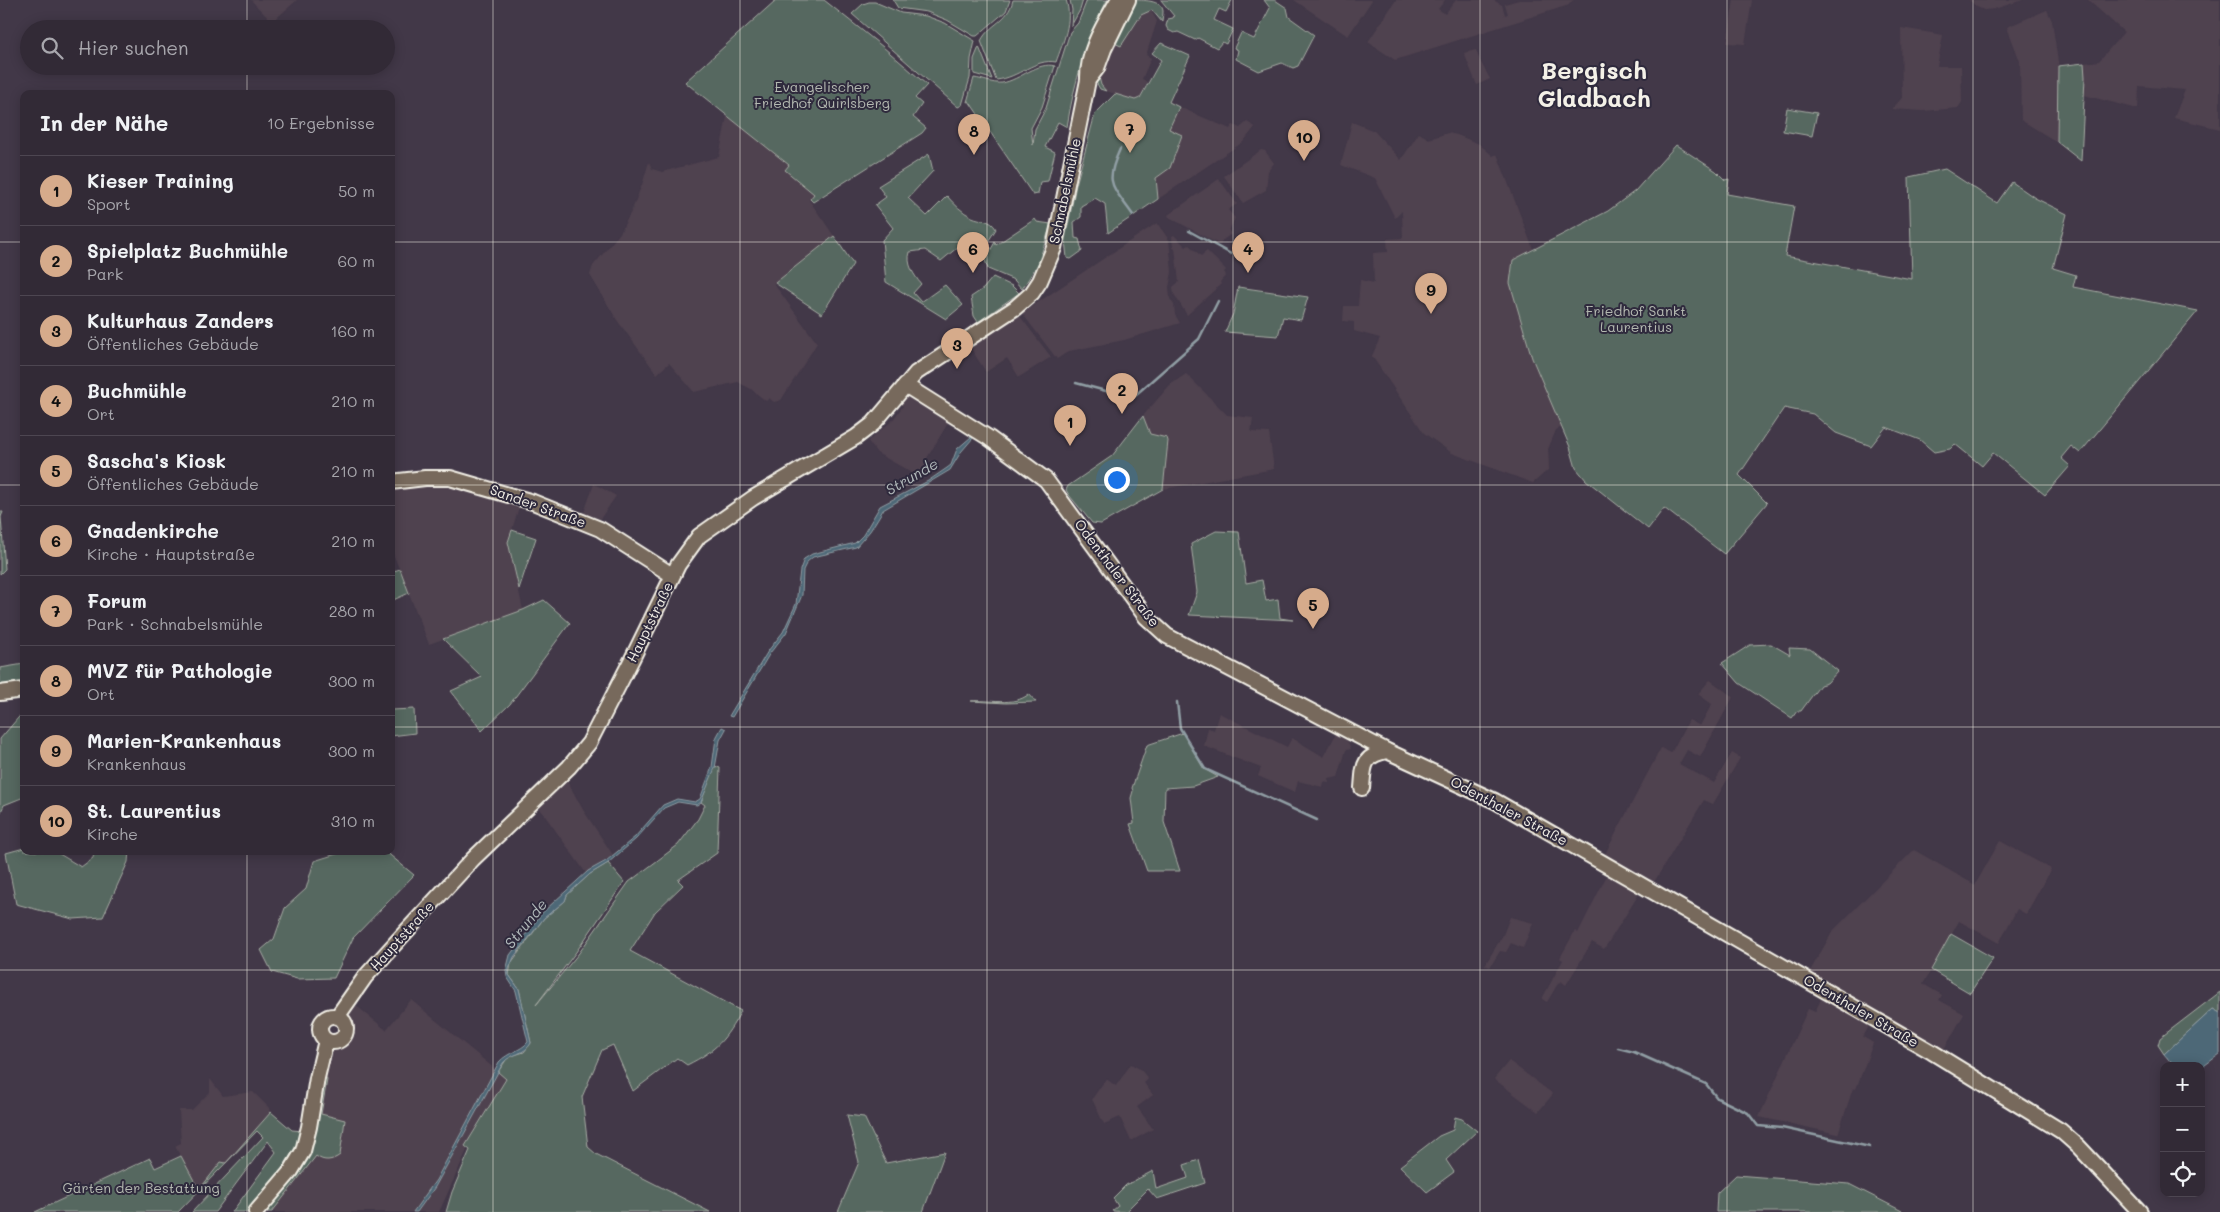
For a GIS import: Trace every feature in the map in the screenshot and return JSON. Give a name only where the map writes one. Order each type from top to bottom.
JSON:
[{"type":"main road","name":"Schnabelsmühle","points":[[1029,297],[1040,281],[1054,248],[1088,80],[1087,65],[1097,39],[1118,0]]},
{"type":"main road","name":"Schnabelsmühle","points":[[1088,80],[1097,68],[1104,49],[1128,0]]},
{"type":"main road","name":"Hauptstraße","points":[[256,1212],[291,1171],[303,1151],[310,1127],[316,1078],[326,1040],[336,1042],[344,1036],[344,1024],[337,1017],[365,977],[402,936],[473,859],[569,767],[589,743],[672,575],[688,550],[708,529],[765,491],[856,437],[877,419],[905,385],[925,366],[1029,297]]},
{"type":"main road","name":"Odenthaler Straße","points":[[905,385],[989,438],[1046,480],[1142,611],[1161,632],[1387,751],[1490,798],[2023,1106],[2061,1131],[2078,1146],[2140,1212]]},
{"type":"main road","name":"Sander Straße","points":[[395,482],[425,478],[450,478],[533,502],[600,529],[672,575]]},
{"type":"main road","points":[[0,693],[20,690]]},
{"type":"main road","points":[[1362,788],[1364,767],[1368,758],[1375,753],[1387,751]]},
{"type":"shaded area","points":[[251,0],[297,0],[274,20],[270,20]]},
{"type":"shaded area","points":[[1294,0],[1372,0],[1348,36]]},
{"type":"shaded area","points":[[1396,0],[1445,0],[1438,9],[1445,14],[1456,0],[1493,0],[1502,5],[1505,15],[1508,14],[1505,4],[1519,0],[1574,0],[1569,5],[1395,60],[1368,42]]},
{"type":"shaded area","points":[[1734,0],[1752,0],[1745,44],[1727,43]]},
{"type":"shaded area","points":[[1969,0],[2023,0],[1994,9],[1984,10]]},
{"type":"shaded area","points":[[2088,0],[2220,0],[2220,129],[2174,118],[2185,90],[2139,86],[2138,109],[2084,95],[2084,63],[2099,61],[2124,32]]},
{"type":"shaded area","points":[[2047,10],[2052,21],[2058,62],[2057,142],[2021,120],[2020,61],[2007,27]]},
{"type":"shaded area","points":[[1151,11],[1157,21],[1146,55],[1151,58],[1142,79],[1147,82],[1140,98],[1135,100],[1106,91],[1099,77],[1112,42],[1121,46],[1141,15]]},
{"type":"shaded area","points":[[1901,28],[1943,35],[1937,66],[1961,66],[1962,102],[1958,108],[1923,111],[1892,109],[1902,98]]},
{"type":"shaded area","points":[[1476,50],[1490,79],[1477,85],[1464,53]]},
{"type":"shaded area","points":[[1179,107],[1230,129],[1233,125],[1240,128],[1247,122],[1255,127],[1243,142],[1158,199],[1156,178],[1170,168],[1182,135],[1169,129]]},
{"type":"shaded area","points":[[727,117],[739,124],[789,165],[786,170],[815,194],[809,200],[834,236],[774,284],[817,343],[781,400],[774,402],[769,398],[766,401],[751,389],[738,382],[694,392],[669,363],[657,374],[617,320],[590,275],[593,266],[620,233],[632,210],[649,162],[652,169],[662,172],[719,157]]},
{"type":"shaded area","points":[[1352,122],[1374,131],[1401,160],[1419,133],[1429,139],[1448,133],[1457,135],[1479,144],[1493,156],[1497,154],[1533,249],[1513,260],[1510,283],[1532,358],[1562,427],[1556,430],[1548,449],[1549,469],[1533,483],[1452,453],[1424,433],[1372,356],[1380,338],[1354,331],[1354,322],[1343,321],[1344,306],[1358,306],[1360,280],[1374,283],[1373,253],[1388,252],[1387,239],[1403,238],[1402,211],[1395,218],[1375,178],[1341,165]]},
{"type":"shaded area","points":[[1261,150],[1265,151],[1274,163],[1268,171],[1266,190],[1243,203],[1224,176]]},
{"type":"shaded area","points":[[1219,179],[1237,204],[1228,210],[1235,218],[1229,231],[1231,234],[1220,245],[1168,215]]},
{"type":"shaded area","points":[[1157,223],[1169,240],[1172,272],[1169,287],[1170,299],[1174,305],[1175,315],[1180,323],[1124,340],[1069,351],[1057,359],[1022,313]]},
{"type":"shaded area","points":[[1174,235],[1186,247],[1189,245],[1201,256],[1207,251],[1226,270],[1224,272],[1226,275],[1220,282],[1221,284],[1187,315],[1174,294],[1173,287],[1179,282],[1175,248],[1173,247],[1172,236]]},
{"type":"shaded area","points":[[1019,315],[1051,357],[1019,377],[1007,358],[986,372],[970,347]]},
{"type":"shaded area","points":[[1186,374],[1227,415],[1253,418],[1251,432],[1269,433],[1274,469],[1163,489],[1168,440],[1167,438],[1150,434],[1143,416],[1170,385]]},
{"type":"shaded area","points":[[907,393],[951,418],[924,463],[934,469],[920,477],[877,453],[868,441],[892,421],[903,406],[900,404]]},
{"type":"shaded area","points":[[594,484],[616,496],[600,519],[584,513]]},
{"type":"shaded area","points":[[421,485],[452,485],[520,504],[508,542],[523,610],[429,644],[395,558],[395,488]]},
{"type":"shaded area","points":[[1710,680],[1733,697],[1700,757],[1687,750],[1679,764],[1714,783],[1732,753],[1740,758],[1713,804],[1704,800],[1654,882],[1605,854],[1661,748],[1671,753],[1689,720],[1700,726],[1712,704],[1698,694]]},
{"type":"shaded area","points":[[1219,713],[1287,747],[1292,738],[1324,757],[1337,732],[1346,738],[1351,749],[1346,750],[1338,777],[1329,779],[1329,783],[1324,782],[1323,787],[1298,781],[1295,792],[1258,776],[1261,768],[1204,746],[1208,728],[1214,730]]},
{"type":"shaded area","points":[[566,779],[583,810],[613,855],[586,873],[538,806]]},
{"type":"shaded area","points":[[2000,841],[2051,869],[2026,914],[2017,909],[1999,943],[1959,921],[1923,984],[1942,995],[1939,1000],[1964,1014],[1943,1051],[1809,973],[1833,931],[1914,850],[1975,885]]},
{"type":"shaded area","points":[[1607,875],[1639,894],[1604,949],[1592,942],[1566,985],[1561,981],[1547,1002],[1542,999],[1563,960],[1560,958],[1575,931],[1578,933]]},
{"type":"shaded area","points":[[1510,917],[1533,923],[1523,948],[1511,943],[1506,952],[1500,951],[1490,967],[1485,965],[1503,935]]},
{"type":"shaded area","points":[[1821,999],[1869,1026],[1863,1037],[1873,1043],[1856,1089],[1853,1088],[1838,1134],[1759,1117],[1808,1009],[1815,1012]]},
{"type":"shaded area","points":[[411,1000],[496,1070],[427,1195],[413,1212],[263,1212],[309,1152],[313,1141],[324,1074],[330,1055],[354,1004],[386,1030]]},
{"type":"shaded area","points":[[1509,1061],[1553,1094],[1538,1112],[1494,1079]]},
{"type":"shaded area","points":[[1131,1064],[1141,1070],[1148,1079],[1144,1083],[1153,1095],[1137,1107],[1153,1129],[1131,1141],[1120,1117],[1104,1124],[1092,1099],[1106,1079],[1116,1086]]},
{"type":"shaded area","points":[[498,1072],[506,1078],[465,1145],[468,1148],[439,1212],[417,1212],[435,1187]]},
{"type":"shaded area","points":[[210,1079],[223,1096],[253,1092],[270,1109],[271,1113],[225,1164],[221,1162],[199,1190],[175,1146],[181,1143],[179,1110],[192,1110],[210,1092]]},
{"type":"green space","name":"Evangelischer Friedhof Quirlsberg","points":[[776,0],[824,0],[927,85],[915,98],[922,104],[913,117],[926,128],[922,133],[813,202],[810,199],[814,194],[785,170],[789,165],[685,82]]},
{"type":"green space","points":[[893,0],[1010,0],[1006,11],[977,36],[974,36],[947,20],[927,12],[898,8]]},
{"type":"green space","points":[[1013,0],[1066,0],[1068,24],[1056,62],[1034,65],[1012,76],[996,80],[981,41],[989,30],[1007,13]]},
{"type":"green space","points":[[1070,0],[1083,0],[1071,26],[1072,10]]},
{"type":"green space","points":[[1087,0],[1107,0],[1082,62],[1073,94],[1067,127],[1058,122],[1045,147],[1055,152],[1048,181],[1040,182],[1038,194],[1033,195],[969,101],[967,102],[974,78],[1002,83],[1042,66],[1055,66],[1042,107],[1031,128],[1033,145],[1035,129],[1046,108],[1070,32],[1078,23]]},
{"type":"green space","points":[[1133,0],[1151,1],[1162,7],[1162,22],[1152,10],[1141,15],[1121,46],[1112,42],[1099,77],[1101,85],[1106,91],[1100,89],[1096,82],[1105,55]]},
{"type":"green space","points":[[1161,0],[1232,0],[1226,12],[1219,9],[1214,20],[1233,29],[1226,44],[1222,42],[1217,48],[1198,38],[1195,40],[1178,32],[1174,33],[1168,30],[1166,26],[1168,19],[1174,16]]},
{"type":"green space","points":[[1264,0],[1275,0],[1287,8],[1289,17],[1314,35],[1298,66],[1293,68],[1282,63],[1259,71],[1236,59],[1238,50],[1234,48],[1241,33],[1254,39],[1270,8]]},
{"type":"green space","points":[[875,2],[901,13],[926,16],[945,23],[975,41],[971,59],[970,78],[962,105],[958,107],[852,14],[863,4]]},
{"type":"green space","points":[[1161,43],[1190,56],[1169,102],[1179,107],[1169,129],[1182,135],[1170,168],[1156,178],[1158,199],[1108,233],[1105,204],[1095,198],[1081,206],[1081,217],[1074,222],[1075,238],[1079,239],[1082,251],[1071,259],[1067,258],[1065,240],[1076,185],[1095,114],[1115,94],[1135,100],[1140,98],[1161,60],[1152,53]]},
{"type":"green space","points":[[979,47],[992,79],[974,74],[974,59]]},
{"type":"green space","points":[[2084,63],[2081,161],[2057,142],[2058,66]]},
{"type":"green space","points":[[1787,108],[1817,113],[1812,136],[1783,131]]},
{"type":"green space","name":"Friedhof Sankt Laurentius","points":[[1676,145],[1716,171],[1725,180],[1729,179],[1727,194],[1794,206],[1785,256],[1912,279],[1909,177],[1945,169],[1997,203],[2012,182],[2035,198],[2067,214],[2053,268],[2076,275],[2073,287],[2198,311],[2080,453],[2071,446],[2061,458],[2070,466],[2045,495],[1993,453],[1982,466],[1955,444],[1950,449],[1934,452],[1920,440],[1886,427],[1871,446],[1836,433],[1813,414],[1784,408],[1739,475],[1767,503],[1724,554],[1664,508],[1648,529],[1586,480],[1576,468],[1570,447],[1532,358],[1510,283],[1513,260],[1608,211],[1635,191]]},
{"type":"green space","points":[[929,154],[933,171],[908,198],[927,216],[947,196],[965,213],[991,223],[996,229],[982,251],[970,237],[941,261],[925,250],[910,252],[910,265],[921,284],[913,293],[921,302],[945,285],[963,305],[946,319],[886,282],[882,240],[893,228],[875,205],[886,197],[878,186]]},
{"type":"green space","points":[[1035,219],[1037,222],[1051,224],[1038,264],[1022,289],[1014,280],[988,269],[985,260],[995,242],[996,245]]},
{"type":"green space","points":[[834,236],[853,264],[822,314],[775,283]]},
{"type":"green space","points":[[993,277],[1012,286],[1019,293],[978,322],[974,316],[971,297],[983,289]]},
{"type":"green space","points":[[1238,287],[1308,297],[1301,320],[1283,317],[1278,336],[1225,332],[1233,314]]},
{"type":"green space","points":[[1143,416],[1150,434],[1167,438],[1168,441],[1163,489],[1101,524],[1092,523],[1066,490],[1068,486],[1112,456]]},
{"type":"green space","points":[[0,512],[3,512],[1,517],[5,569],[0,574]]},
{"type":"green space","points":[[512,530],[536,538],[519,589],[508,542]]},
{"type":"green space","points":[[1216,531],[1239,532],[1246,583],[1262,580],[1266,601],[1278,599],[1280,618],[1293,620],[1189,615],[1197,592],[1191,544]]},
{"type":"green space","points":[[400,569],[409,593],[395,599],[395,571]]},
{"type":"green space","points":[[544,600],[570,623],[510,704],[482,731],[451,691],[482,677],[443,639],[523,610]]},
{"type":"green space","points":[[1771,644],[1790,655],[1789,648],[1810,649],[1838,671],[1827,683],[1820,685],[1801,711],[1797,711],[1792,718],[1739,683],[1722,663],[1750,645]]},
{"type":"green space","points":[[20,665],[20,682],[0,685],[0,668]]},
{"type":"green space","points":[[1029,694],[1036,702],[1006,703],[971,701],[1001,702],[1023,698]]},
{"type":"green space","points":[[414,709],[415,733],[395,736],[395,710]]},
{"type":"green space","points":[[20,716],[20,799],[4,805],[0,814],[0,739]]},
{"type":"green space","points":[[1183,733],[1204,769],[1218,777],[1193,786],[1165,788],[1164,822],[1180,871],[1147,871],[1130,824],[1134,823],[1131,798],[1132,788],[1147,745]]},
{"type":"green space","points":[[715,766],[720,768],[717,853],[678,880],[683,885],[655,912],[630,951],[741,1011],[725,1037],[713,1049],[687,1065],[677,1058],[633,1091],[613,1045],[602,1050],[582,1097],[588,1147],[596,1154],[710,1212],[446,1212],[452,1192],[470,1150],[465,1146],[506,1079],[498,1072],[508,1057],[524,1052],[531,1043],[519,989],[509,975],[511,963],[544,918],[565,901],[567,895],[590,874],[608,863],[624,882],[576,952],[536,1005],[579,953],[629,882],[678,845],[698,819],[705,805],[701,802]]},
{"type":"green space","points":[[20,849],[20,855],[61,855],[81,867],[93,858],[93,855],[129,855],[128,862],[103,917],[73,919],[16,904],[6,853]]},
{"type":"green space","points":[[333,855],[390,855],[414,875],[353,938],[334,978],[297,979],[272,972],[261,950],[274,939],[285,908],[306,889],[314,861]]},
{"type":"green space","points":[[1951,934],[1993,958],[1970,993],[1931,970]]},
{"type":"green space","points":[[2220,992],[2220,1013],[2213,1009],[2164,1054],[2158,1045],[2160,1038]]},
{"type":"green space","points":[[324,1074],[327,1080],[321,1114],[345,1120],[340,1155],[328,1160],[316,1156],[272,1212],[263,1212],[309,1152],[313,1141]]},
{"type":"green space","points":[[271,1112],[292,1130],[303,1131],[294,1154],[287,1165],[272,1185],[247,1212],[232,1212],[276,1152],[268,1141],[215,1212],[192,1212],[263,1137],[257,1131],[228,1161]]},
{"type":"green space","points":[[847,1115],[864,1117],[886,1163],[945,1152],[923,1212],[838,1212],[859,1162]]},
{"type":"green space","points":[[1455,1117],[1462,1119],[1477,1131],[1446,1160],[1454,1172],[1427,1192],[1400,1166],[1439,1136],[1453,1130]]},
{"type":"green space","name":"Gärten der Bestattung","points":[[181,1156],[199,1190],[221,1162],[226,1163],[178,1212],[35,1212],[150,1158],[155,1168]]},
{"type":"green space","points":[[1199,1160],[1205,1183],[1157,1199],[1148,1189],[1125,1212],[1112,1211],[1118,1206],[1113,1198],[1126,1185],[1153,1171],[1156,1189],[1188,1178],[1184,1165]]},
{"type":"green space","points":[[1736,1175],[1849,1184],[1904,1212],[1716,1212],[1717,1193]]},
{"type":"water","points":[[971,437],[973,438],[961,452],[950,470],[883,510],[870,531],[856,547],[813,557],[807,562],[803,570],[802,595],[786,633],[770,653],[732,717],[729,716],[768,651],[783,632],[796,604],[800,570],[804,559],[812,554],[855,543],[863,535],[880,506],[928,481],[951,465],[957,449]]},
{"type":"water","points":[[722,727],[726,729],[720,740],[715,768],[701,802],[697,805],[678,802],[664,808],[636,839],[608,863],[590,874],[567,895],[565,901],[544,918],[514,957],[509,969],[509,975],[519,989],[531,1043],[525,1050],[510,1057],[503,1063],[435,1187],[417,1212],[413,1212],[436,1180],[499,1062],[522,1048],[528,1042],[516,991],[507,977],[506,971],[510,955],[543,912],[588,871],[606,861],[635,837],[663,805],[677,799],[695,802],[700,799],[712,767],[716,738]]},
{"type":"water","points":[[2213,1009],[2220,1013],[2220,1054],[2205,1065],[2205,1062],[2171,1062],[2164,1054]]},
{"type":"waterway","name":"Strunde","points":[[1120,149],[1112,170],[1113,184],[1115,190],[1133,215]]},
{"type":"waterway","name":"Strunde","points":[[1189,231],[1231,254]]},
{"type":"waterway","name":"Strunde","points":[[1076,383],[1132,398],[1199,339],[1218,301]]},
{"type":"waterway","points":[[1177,702],[1180,728],[1205,769],[1317,820]]},
{"type":"waterway","points":[[1618,1048],[1634,1052],[1706,1084],[1717,1098],[1748,1113],[1758,1126],[1782,1128],[1870,1147]]},
{"type":"place","name":"Forum","points":[[1130,153]]},
{"type":"place","name":"MVZ für Pathologie","points":[[974,155]]},
{"type":"place","name":"St. Laurentius","points":[[1304,161]]},
{"type":"place","name":"Gnadenkirche","points":[[973,273]]},
{"type":"place","name":"Buchmühle","points":[[1248,273]]},
{"type":"place","name":"Marien-Krankenhaus","points":[[1431,314]]},
{"type":"place","name":"Kulturhaus Zanders","points":[[957,369]]},
{"type":"place","name":"Spielplatz Buchmühle","points":[[1122,414]]},
{"type":"place","name":"Kieser Training","points":[[1070,446]]},
{"type":"place","name":"Sascha's Kiosk","points":[[1313,629]]},
{"type":"district","name":"Bergisch Gladbach","points":[[1594,85]]}]
